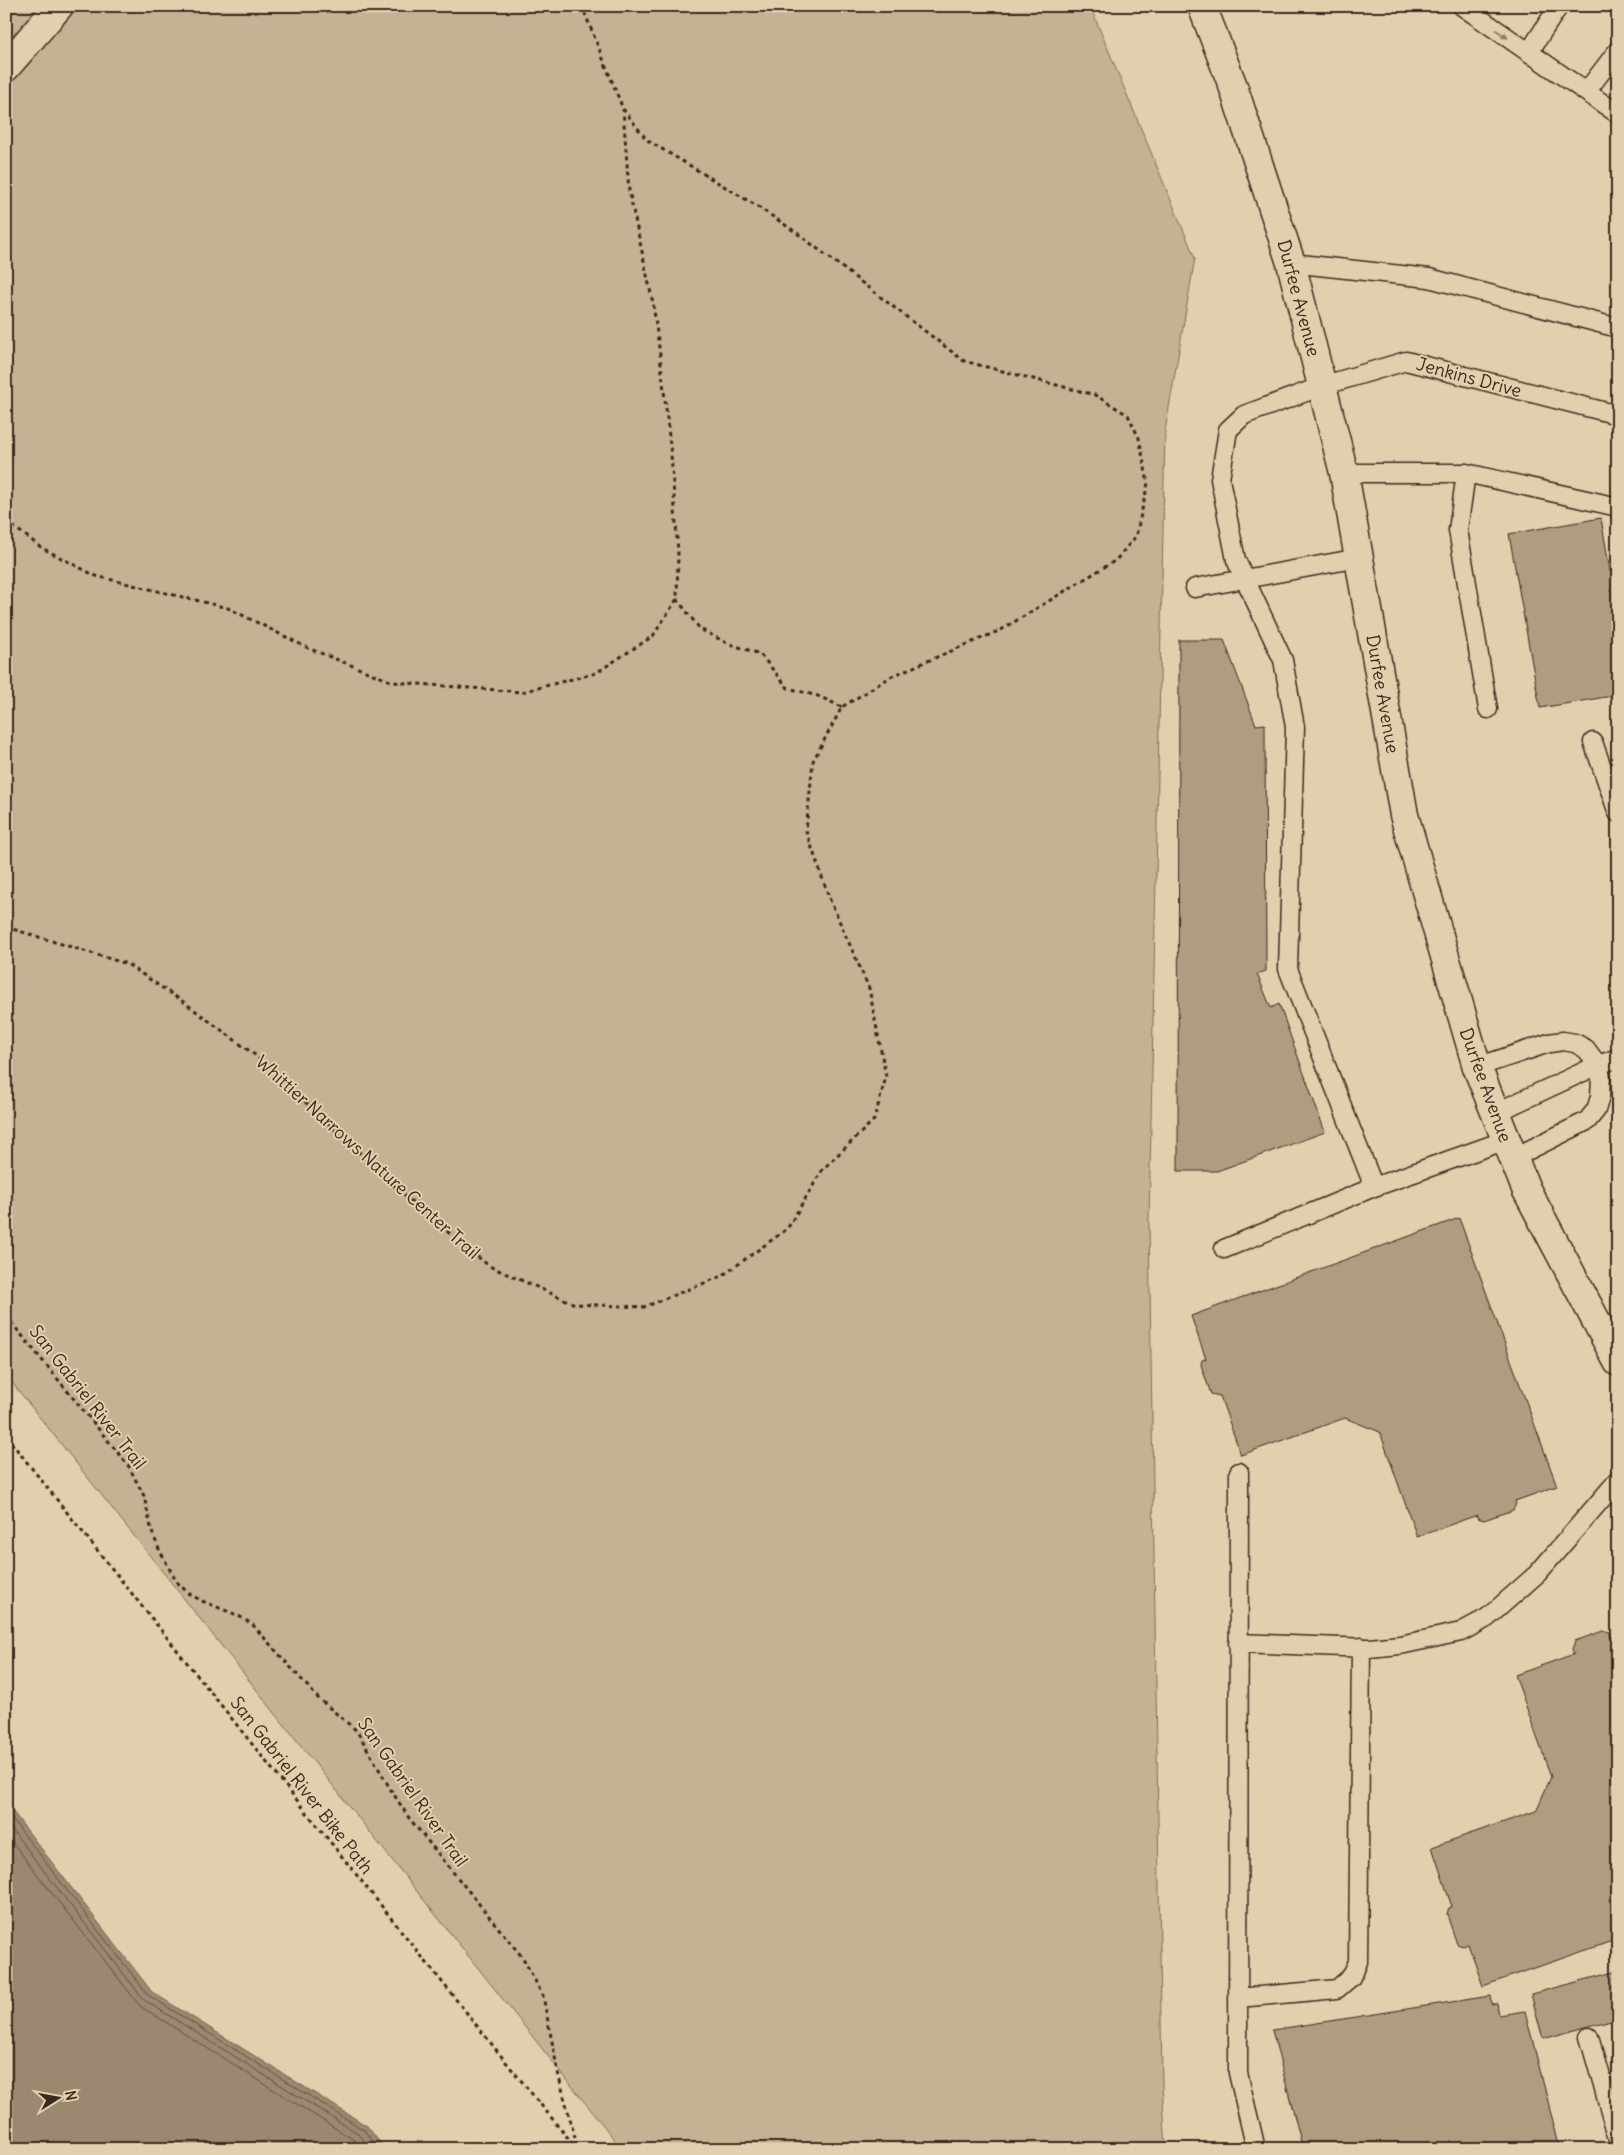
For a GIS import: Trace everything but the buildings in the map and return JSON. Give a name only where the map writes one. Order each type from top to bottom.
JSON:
[{"type":"main road","points":[[6,67],[59,6]]},
{"type":"main road","name":"Durfee Avenue","points":[[1202,6],[1233,86],[1291,262],[1344,473],[1404,815],[1477,1066],[1526,1189],[1618,1362]]},
{"type":"lane","points":[[1462,6],[1618,114]]},
{"type":"lane","points":[[1528,52],[1559,6]]},
{"type":"lane","points":[[1586,92],[1618,50]]},
{"type":"lane","points":[[1291,262],[1429,278],[1618,328]]},
{"type":"lane","name":"Jenkins Drive","points":[[1374,1187],[1288,969],[1295,727],[1283,660],[1236,560],[1220,479],[1228,430],[1244,415],[1322,386],[1406,361],[1618,415]]},
{"type":"lane","points":[[1344,473],[1466,473],[1618,507]]},
{"type":"lane","points":[[1466,473],[1458,530],[1488,710]]},
{"type":"lane","points":[[1195,588],[1359,558]]},
{"type":"lane","points":[[1592,742],[1618,813]]},
{"type":"lane","points":[[1224,1249],[1374,1187],[1509,1149],[1587,1122],[1596,1110],[1600,1097],[1601,1076],[1598,1065],[1586,1049],[1575,1043],[1563,1041],[1549,1043],[1477,1066]]},
{"type":"lane","points":[[1495,1113],[1598,1065],[1618,1058]]},
{"type":"lane","points":[[1239,1472],[1238,2073],[1256,2149]]},
{"type":"lane","points":[[1238,1643],[1361,1647],[1400,1645],[1461,1632],[1487,1618],[1538,1573],[1618,1480]]},
{"type":"lane","points":[[1238,1998],[1337,1989],[1351,1977],[1358,1962],[1361,1647]]},
{"type":"lane","points":[[1590,2037],[1617,2136]]},
{"type":"path","name":"Whittier Narrows Nature Center Trail","points":[[6,927],[127,964],[185,1003],[255,1055],[413,1203],[489,1266],[575,1304],[644,1307],[722,1276],[787,1228],[823,1169],[874,1120],[886,1077],[869,988],[830,900],[806,831],[813,761],[842,707],[892,676],[1001,630],[1116,560],[1136,536],[1148,483],[1139,438],[1128,415],[1095,395],[964,361],[797,233],[757,206],[647,140],[623,109],[582,6]]},
{"type":"path","name":"Whittier Narrows Nature Center Trail","points":[[623,109],[628,191],[653,303],[671,454],[678,552],[677,599]]},
{"type":"path","points":[[6,521],[42,548],[96,576],[228,608],[308,648],[393,682],[522,692],[596,673],[653,636],[677,599],[700,630],[727,643],[760,654],[788,688],[818,696],[842,707]]},
{"type":"path","name":"San Gabriel River Trail","points":[[6,1316],[128,1466],[144,1496],[158,1549],[176,1581],[188,1593],[202,1601],[237,1615],[252,1624],[318,1698],[357,1731],[409,1818],[522,1958],[543,1996],[559,2077],[578,2149]]},
{"type":"path","name":"San Gabriel River Bike Path","points":[[6,1436],[521,2082],[578,2149]]},
{"type":"shaded area","points":[[6,6],[1090,6],[1195,258],[1165,431],[1149,1221],[1162,2084],[1166,2149],[622,2149],[6,1375]]},
{"type":"water","points":[[6,1803],[152,1992],[367,2126],[385,2149],[6,2149]]}]
